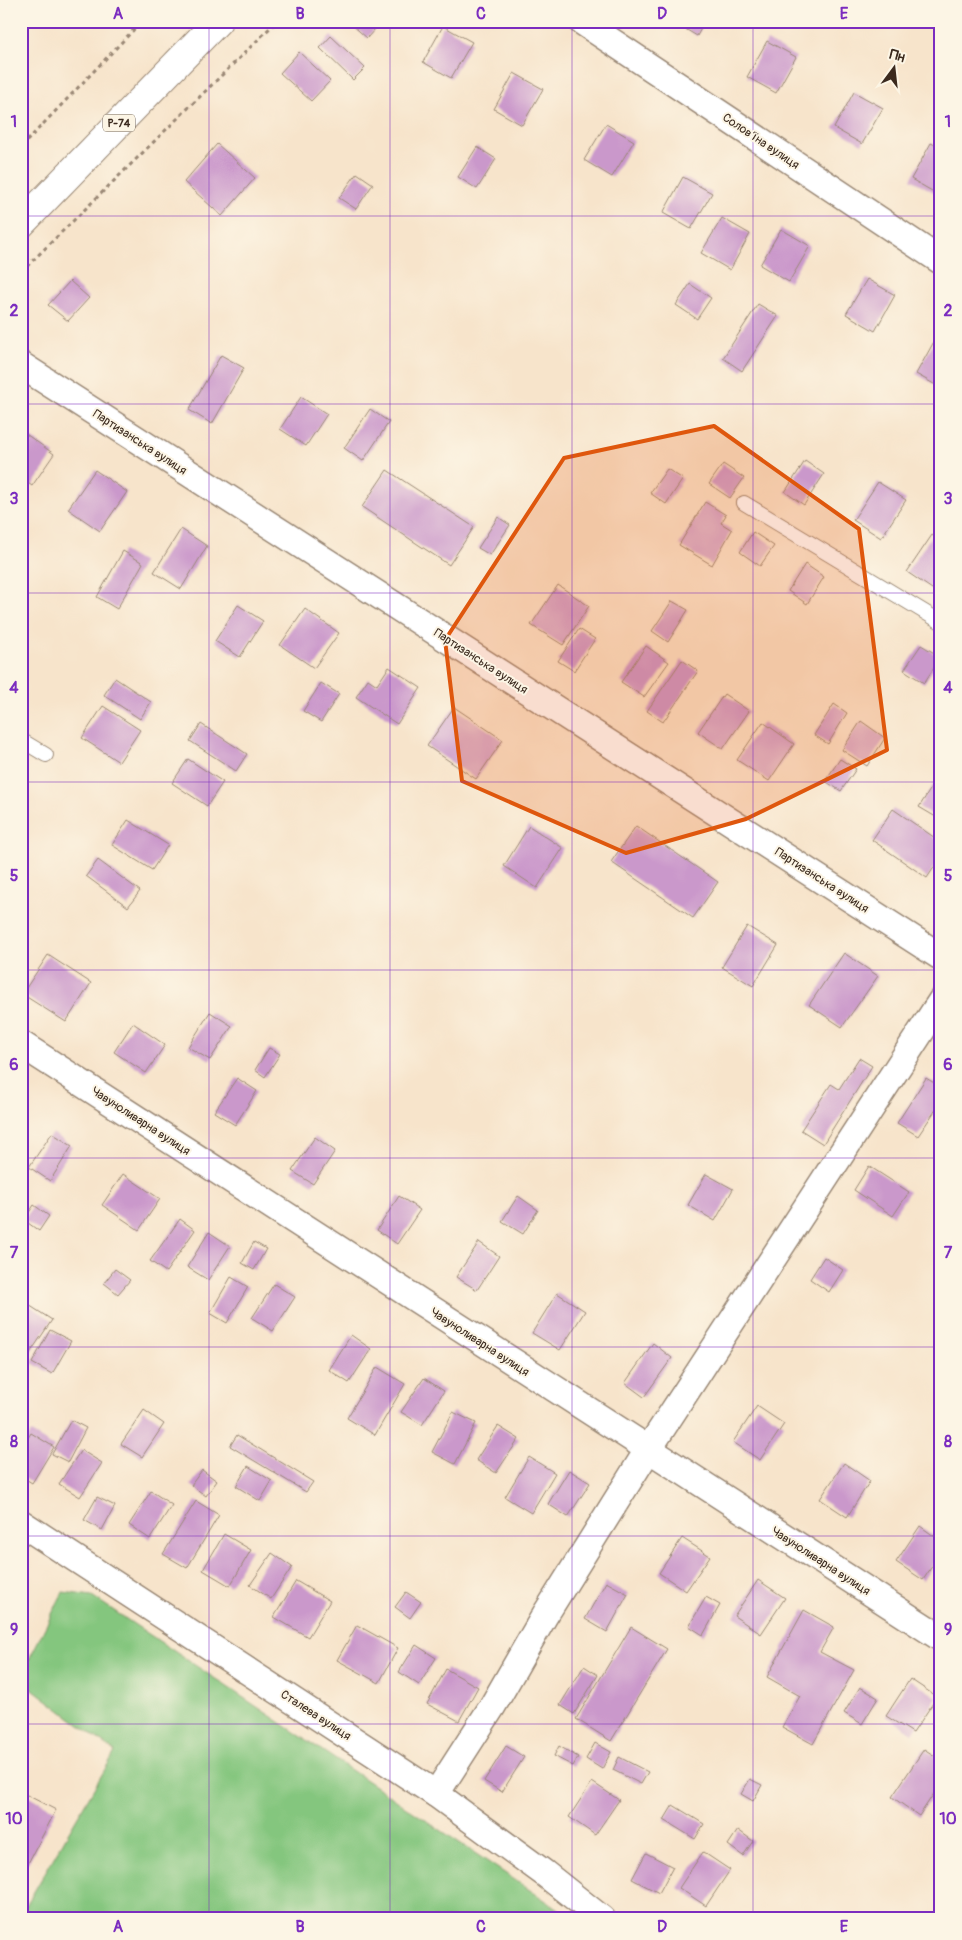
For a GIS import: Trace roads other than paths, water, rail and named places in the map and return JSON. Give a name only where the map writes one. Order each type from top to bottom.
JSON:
[{"type":"main road","name":"Р-74","points":[[21,224],[218,21]]},
{"type":"street","name":"Соловʼїна вулиця","points":[[581,21],[941,261]]},
{"type":"street","name":"Партизанська вулиця","points":[[21,365],[941,957]]},
{"type":"street","points":[[436,1794],[492,1707],[545,1615],[648,1450],[941,1001]]},
{"type":"street","name":"Чавуноливарна вулиця","points":[[21,1044],[941,1638]]},
{"type":"street","name":"Сталева вулиця","points":[[21,1523],[436,1794],[544,1873],[602,1919]]},
{"type":"lane","points":[[744,503],[941,622]]},
{"type":"lane","points":[[21,740],[46,755]]}]
